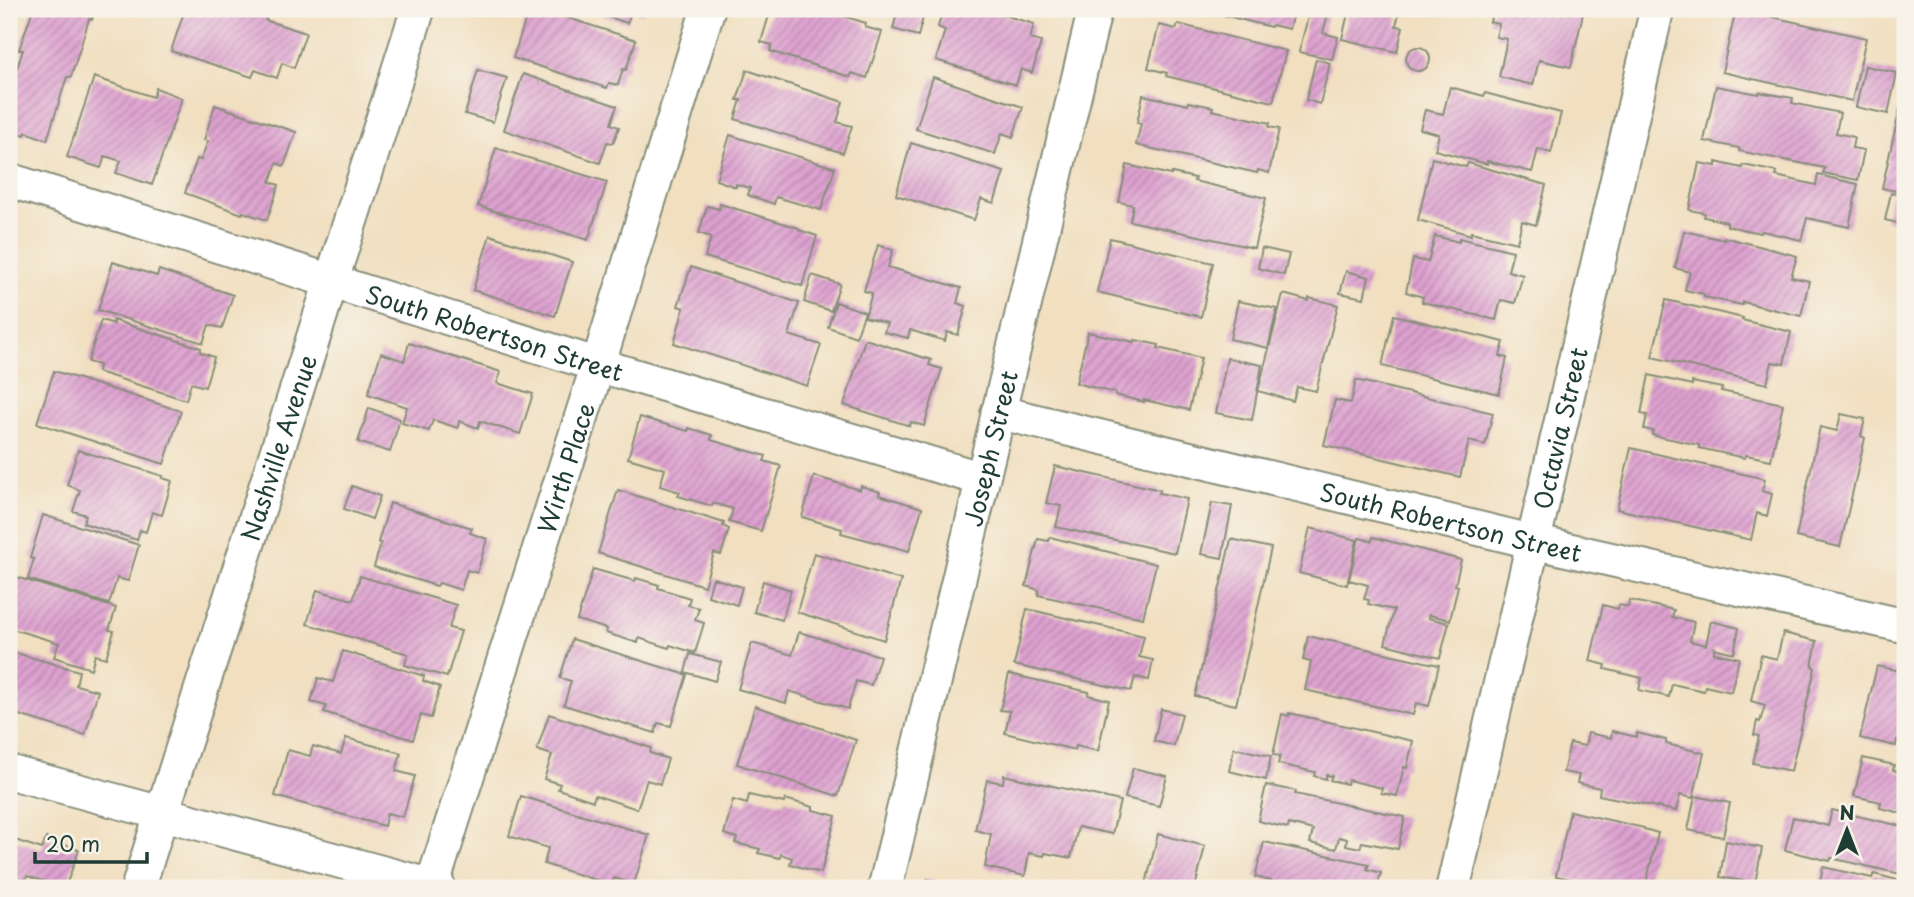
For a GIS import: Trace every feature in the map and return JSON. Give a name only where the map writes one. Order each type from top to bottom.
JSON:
[{"type":"street","name":"Nashville Avenue","points":[[138,888],[418,9]]},
{"type":"street","name":"Wirth Place","points":[[435,887],[708,9]]},
{"type":"street","name":"Joseph Street","points":[[885,888],[1095,9]]},
{"type":"street","name":"Octavia Street","points":[[1453,888],[1657,9]]},
{"type":"street","name":"South Robertson Street","points":[[9,180],[598,365],[982,479]]},
{"type":"street","name":"South Robertson Street","points":[[999,412],[1534,542],[1905,626]]},
{"type":"street","points":[[9,772],[435,887]]},
{"type":"building","points":[[33,9],[95,9],[92,20],[89,19],[71,77],[67,77],[47,140],[26,132],[25,135],[9,130],[9,92]]},
{"type":"building","points":[[185,9],[246,9],[267,15],[265,20],[306,33],[294,68],[282,63],[277,78],[255,70],[252,77],[171,51]]},
{"type":"building","points":[[529,9],[540,9],[636,40],[618,85],[609,83],[607,88],[513,58]]},
{"type":"building","points":[[584,9],[645,9],[643,14],[632,10],[627,23]]},
{"type":"building","points":[[771,9],[820,9],[866,23],[865,27],[882,32],[867,78],[852,73],[850,77],[770,51],[772,45],[761,42]]},
{"type":"building","points":[[898,9],[924,14],[918,36],[893,29]]},
{"type":"building","points":[[943,9],[983,9],[1034,24],[1030,39],[1041,42],[1032,73],[1021,69],[1016,85],[936,60],[945,30],[938,27]]},
{"type":"building","points":[[1199,9],[1294,9],[1289,29]]},
{"type":"building","points":[[1310,9],[1328,13],[1323,33],[1338,37],[1332,59],[1299,52]]},
{"type":"building","points":[[1349,9],[1400,9],[1396,26],[1403,27],[1397,52],[1342,39]]},
{"type":"building","points":[[1493,9],[1584,9],[1571,67],[1539,60],[1533,85],[1499,77],[1507,39],[1496,37],[1499,24],[1490,22]]},
{"type":"building","points":[[1736,9],[1866,38],[1852,101],[1722,72]]},
{"type":"building","points":[[1178,24],[1286,51],[1273,102],[1166,76],[1167,73],[1148,68],[1159,25],[1176,29]]},
{"type":"building","points":[[1418,47],[1427,50],[1430,59],[1427,68],[1418,71],[1409,68],[1406,59],[1409,50]]},
{"type":"building","points":[[1316,59],[1330,63],[1320,104],[1306,100]]},
{"type":"building","points":[[1865,66],[1897,73],[1888,114],[1856,107]]},
{"type":"building","points":[[478,70],[507,78],[493,122],[465,114]]},
{"type":"building","points":[[747,70],[843,102],[837,122],[852,126],[843,153],[735,119],[741,100],[737,100]]},
{"type":"building","points":[[523,74],[617,106],[611,124],[619,127],[613,143],[607,142],[600,163],[504,130]]},
{"type":"building","points":[[94,77],[153,97],[156,88],[182,98],[152,185],[116,173],[121,161],[105,156],[101,168],[67,157]]},
{"type":"building","points":[[933,77],[1023,107],[1013,137],[1002,133],[995,154],[916,129]]},
{"type":"building","points":[[1716,86],[1793,98],[1792,103],[1840,113],[1836,133],[1854,137],[1852,148],[1864,150],[1858,180],[1823,173],[1825,168],[1739,151],[1739,148],[1704,141]]},
{"type":"building","points":[[1450,87],[1484,96],[1485,93],[1561,113],[1551,153],[1538,149],[1532,172],[1487,161],[1487,164],[1435,150],[1439,134],[1420,129],[1425,110],[1443,114]]},
{"type":"building","points":[[1905,90],[1905,193],[1882,188]]},
{"type":"building","points":[[1143,95],[1188,105],[1188,102],[1213,107],[1212,110],[1270,123],[1269,127],[1279,129],[1269,173],[1258,170],[1257,173],[1136,145]]},
{"type":"building","points":[[215,105],[296,132],[284,166],[277,163],[270,182],[279,185],[267,220],[243,212],[242,214],[185,193],[197,159],[201,160],[208,141],[204,140]]},
{"type":"building","points":[[730,135],[835,168],[821,210],[776,197],[774,204],[748,195],[750,188],[736,184],[736,187],[716,180]]},
{"type":"building","points":[[911,143],[1004,172],[994,203],[981,199],[974,220],[896,195]]},
{"type":"building","points":[[496,148],[607,182],[588,240],[478,206]]},
{"type":"building","points":[[1432,158],[1466,167],[1468,163],[1546,185],[1536,225],[1522,221],[1517,243],[1471,232],[1471,235],[1418,220]]},
{"type":"building","points":[[1716,162],[1777,172],[1776,176],[1816,185],[1818,175],[1858,184],[1849,227],[1807,218],[1801,240],[1727,226],[1727,222],[1704,217],[1705,213],[1689,210],[1699,163],[1716,166]]},
{"type":"building","points":[[1127,165],[1195,178],[1194,181],[1266,198],[1254,248],[1130,221],[1133,205],[1119,202]]},
{"type":"building","points":[[1891,193],[1905,196],[1905,225],[1885,220]]},
{"type":"building","points":[[720,204],[817,236],[802,286],[705,257],[711,237],[699,233],[707,206],[719,209]]},
{"type":"building","points":[[1684,231],[1724,240],[1724,237],[1797,256],[1791,277],[1809,281],[1801,316],[1743,302],[1742,305],[1704,297],[1704,294],[1685,290],[1690,272],[1675,268]]},
{"type":"building","points":[[490,235],[572,262],[555,316],[473,290]]},
{"type":"building","points":[[1435,236],[1459,242],[1459,238],[1513,251],[1508,271],[1523,275],[1515,303],[1501,300],[1496,320],[1422,302],[1423,297],[1406,292],[1413,259],[1428,262]]},
{"type":"building","points":[[1110,238],[1213,263],[1201,317],[1097,292]]},
{"type":"building","points":[[878,245],[893,250],[888,267],[961,288],[957,303],[966,306],[958,335],[947,332],[945,341],[910,330],[908,338],[884,332],[887,323],[865,317],[872,293],[864,291]]},
{"type":"building","points":[[1262,248],[1289,254],[1284,275],[1258,268]]},
{"type":"building","points":[[113,262],[157,276],[159,270],[233,295],[222,328],[209,325],[203,343],[98,310]]},
{"type":"building","points":[[691,267],[799,303],[789,335],[821,345],[807,386],[674,343],[684,308],[678,306]]},
{"type":"building","points":[[1346,271],[1369,277],[1364,298],[1340,293]]},
{"type":"building","points":[[812,275],[840,284],[831,311],[804,302]]},
{"type":"building","points":[[1283,294],[1338,305],[1316,391],[1297,387],[1293,401],[1258,391]]},
{"type":"building","points":[[1666,300],[1791,332],[1784,364],[1772,362],[1767,384],[1652,357]]},
{"type":"building","points":[[1238,301],[1277,309],[1268,348],[1230,339]]},
{"type":"building","points":[[836,302],[865,312],[856,337],[828,327]]},
{"type":"building","points":[[1394,315],[1504,342],[1500,356],[1507,358],[1499,394],[1382,366]]},
{"type":"building","points":[[101,320],[114,324],[113,320],[201,348],[200,352],[214,357],[205,387],[191,383],[186,400],[98,372],[99,365],[88,362]]},
{"type":"building","points":[[1088,332],[1159,345],[1158,348],[1201,358],[1189,410],[1144,402],[1076,383]]},
{"type":"building","points":[[865,339],[931,360],[929,365],[942,369],[924,426],[911,422],[910,426],[844,405]]},
{"type":"building","points":[[409,343],[501,372],[497,383],[533,394],[520,434],[480,421],[478,428],[459,421],[458,428],[433,420],[429,431],[402,423],[407,407],[368,394],[381,353],[404,361]]},
{"type":"building","points":[[1227,358],[1262,365],[1252,420],[1216,413]]},
{"type":"building","points":[[54,371],[181,411],[164,464],[37,423]]},
{"type":"building","points":[[1649,375],[1692,385],[1692,382],[1722,388],[1721,391],[1783,404],[1771,460],[1746,455],[1745,458],[1652,435],[1653,431],[1644,429],[1647,415],[1641,414]]},
{"type":"building","points":[[1356,380],[1493,413],[1485,445],[1469,441],[1460,477],[1324,445],[1335,400],[1351,403]]},
{"type":"building","points":[[369,408],[400,419],[390,452],[358,442]]},
{"type":"building","points":[[1841,414],[1865,419],[1861,436],[1865,438],[1840,547],[1796,537],[1820,427],[1837,431]]},
{"type":"building","points":[[640,417],[712,435],[711,440],[766,456],[764,461],[781,466],[761,531],[729,522],[733,509],[678,496],[680,492],[660,486],[665,469],[628,458]]},
{"type":"building","points":[[1631,448],[1765,479],[1762,491],[1772,494],[1767,516],[1757,513],[1751,540],[1617,509]]},
{"type":"building","points":[[78,450],[172,481],[162,515],[152,512],[146,532],[140,530],[137,540],[83,523],[86,515],[73,511],[80,490],[67,485]]},
{"type":"building","points":[[1055,466],[1160,490],[1159,493],[1187,499],[1175,553],[1056,527],[1061,506],[1046,503]]},
{"type":"building","points":[[814,476],[860,490],[861,486],[880,492],[879,495],[922,508],[909,551],[841,533],[842,529],[802,517]]},
{"type":"building","points":[[352,486],[380,496],[372,519],[344,509]]},
{"type":"building","points":[[618,490],[724,523],[723,526],[729,529],[721,555],[714,553],[704,586],[598,553]]},
{"type":"building","points":[[390,503],[472,528],[470,533],[487,539],[477,573],[467,570],[461,590],[439,583],[437,586],[374,567],[381,543],[378,542]]},
{"type":"building","points":[[1212,503],[1232,506],[1222,558],[1201,554]]},
{"type":"building","points":[[43,515],[139,545],[128,581],[117,578],[109,604],[28,579],[34,559],[30,558]]},
{"type":"building","points":[[1310,528],[1357,540],[1347,585],[1299,573]]},
{"type":"building","points":[[1050,537],[1156,564],[1143,618],[1038,595],[1039,590],[1026,586],[1038,539],[1049,541]]},
{"type":"building","points":[[1373,537],[1461,560],[1450,620],[1429,615],[1428,618],[1449,623],[1440,658],[1385,644],[1394,610],[1368,604],[1369,600],[1364,599],[1368,585],[1349,580],[1359,538],[1372,541]]},
{"type":"building","points":[[1231,539],[1271,548],[1236,705],[1195,696]]},
{"type":"building","points":[[814,553],[901,580],[884,640],[797,612]]},
{"type":"building","points":[[593,569],[635,581],[636,578],[690,598],[688,605],[699,608],[695,620],[704,623],[695,653],[639,638],[638,643],[606,633],[607,629],[577,620]]},
{"type":"building","points":[[360,576],[456,605],[449,628],[461,631],[447,677],[405,665],[408,654],[307,624],[317,590],[353,600]]},
{"type":"building","points":[[16,577],[116,608],[109,630],[114,631],[106,658],[95,655],[91,669],[54,657],[59,643],[9,628],[9,601]]},
{"type":"building","points":[[713,578],[742,587],[737,605],[708,596]]},
{"type":"building","points":[[763,581],[791,590],[782,620],[754,612]]},
{"type":"building","points":[[1629,600],[1674,610],[1672,617],[1694,622],[1690,641],[1706,645],[1711,621],[1739,628],[1734,653],[1714,648],[1714,653],[1739,658],[1731,692],[1705,686],[1704,691],[1672,684],[1669,697],[1639,690],[1642,678],[1605,669],[1606,665],[1590,661],[1603,605],[1618,609],[1619,605],[1628,607]]},
{"type":"building","points":[[1027,609],[1144,636],[1139,657],[1153,660],[1149,680],[1135,677],[1131,691],[1014,665]]},
{"type":"building","points":[[799,632],[880,656],[871,685],[856,681],[848,709],[789,691],[786,703],[738,689],[752,643],[792,655]]},
{"type":"building","points":[[1783,633],[1817,641],[1812,666],[1815,668],[1791,771],[1753,763],[1759,736],[1754,735],[1765,705],[1751,701],[1761,655],[1777,659]]},
{"type":"building","points":[[1308,636],[1439,665],[1429,706],[1416,703],[1413,715],[1305,690],[1311,662],[1303,660]]},
{"type":"building","points":[[572,639],[687,675],[671,726],[658,723],[655,733],[564,705],[571,681],[560,678]]},
{"type":"building","points":[[343,651],[424,676],[423,681],[440,687],[431,718],[421,715],[413,740],[324,712],[326,706],[311,702],[318,678],[333,682]]},
{"type":"building","points":[[16,653],[79,671],[76,685],[98,691],[85,735],[9,712],[9,677]]},
{"type":"building","points":[[690,654],[721,662],[715,681],[685,672]]},
{"type":"building","points":[[1877,666],[1905,672],[1905,742],[1897,740],[1896,746],[1860,738]]},
{"type":"building","points":[[1009,674],[1089,692],[1088,695],[1109,700],[1098,751],[1076,746],[1075,750],[1005,733],[1010,711],[1000,710]]},
{"type":"building","points":[[755,706],[856,740],[838,796],[737,764]]},
{"type":"building","points":[[1161,709],[1182,714],[1174,746],[1154,741]]},
{"type":"building","points":[[1289,713],[1413,741],[1397,796],[1381,793],[1382,788],[1348,780],[1347,784],[1330,780],[1332,776],[1326,775],[1326,779],[1314,776],[1315,772],[1278,764],[1280,756],[1273,755],[1282,714],[1289,716]]},
{"type":"building","points":[[549,714],[651,748],[650,753],[668,759],[660,784],[647,780],[637,809],[595,795],[593,801],[558,789],[560,784],[544,779],[552,755],[537,750]]},
{"type":"building","points":[[1612,731],[1636,737],[1637,733],[1666,740],[1666,744],[1704,753],[1693,798],[1680,795],[1676,811],[1599,795],[1600,788],[1577,783],[1579,775],[1563,772],[1570,743],[1585,746],[1588,733],[1611,738]]},
{"type":"building","points":[[346,738],[401,753],[396,771],[415,776],[403,817],[387,813],[384,826],[275,796],[288,750],[310,756],[313,746],[341,754]]},
{"type":"building","points":[[1234,748],[1271,756],[1266,780],[1229,771]]},
{"type":"building","points":[[1863,758],[1894,765],[1893,770],[1905,773],[1905,814],[1880,808],[1881,802],[1854,796]]},
{"type":"building","points":[[1133,768],[1167,776],[1159,806],[1125,798]]},
{"type":"building","points":[[1004,775],[1120,801],[1112,834],[1078,827],[1071,858],[1029,853],[1025,876],[985,867],[991,834],[975,830],[987,780],[1003,783]]},
{"type":"building","points":[[1266,785],[1296,791],[1295,794],[1405,817],[1398,849],[1362,842],[1360,848],[1346,845],[1347,839],[1339,837],[1336,849],[1310,843],[1313,830],[1258,821]]},
{"type":"building","points":[[749,795],[784,803],[785,799],[836,816],[821,873],[790,864],[792,858],[781,854],[780,858],[758,853],[760,849],[735,843],[737,838],[724,834],[733,800],[747,804]]},
{"type":"building","points":[[521,796],[649,835],[634,884],[614,878],[612,885],[544,864],[548,848],[509,836]]},
{"type":"building","points":[[1695,796],[1730,803],[1723,837],[1688,830]]},
{"type":"building","points":[[1832,810],[1905,827],[1905,875],[1785,850],[1793,817],[1828,826]]},
{"type":"building","points":[[1570,811],[1658,833],[1645,888],[1613,888],[1556,876]]},
{"type":"building","points":[[1158,834],[1205,846],[1195,888],[1145,888]]},
{"type":"building","points":[[9,838],[42,849],[46,838],[79,850],[65,888],[27,876],[22,888],[9,888]]},
{"type":"building","points":[[1726,841],[1762,848],[1755,883],[1720,877]]},
{"type":"building","points":[[1264,842],[1369,864],[1367,869],[1381,873],[1377,888],[1269,886],[1271,881],[1255,877]]},
{"type":"building","points":[[1823,867],[1872,878],[1874,874],[1905,882],[1905,888],[1819,888]]},
{"type":"building","points":[[927,879],[961,887],[961,888],[925,888]]}]
